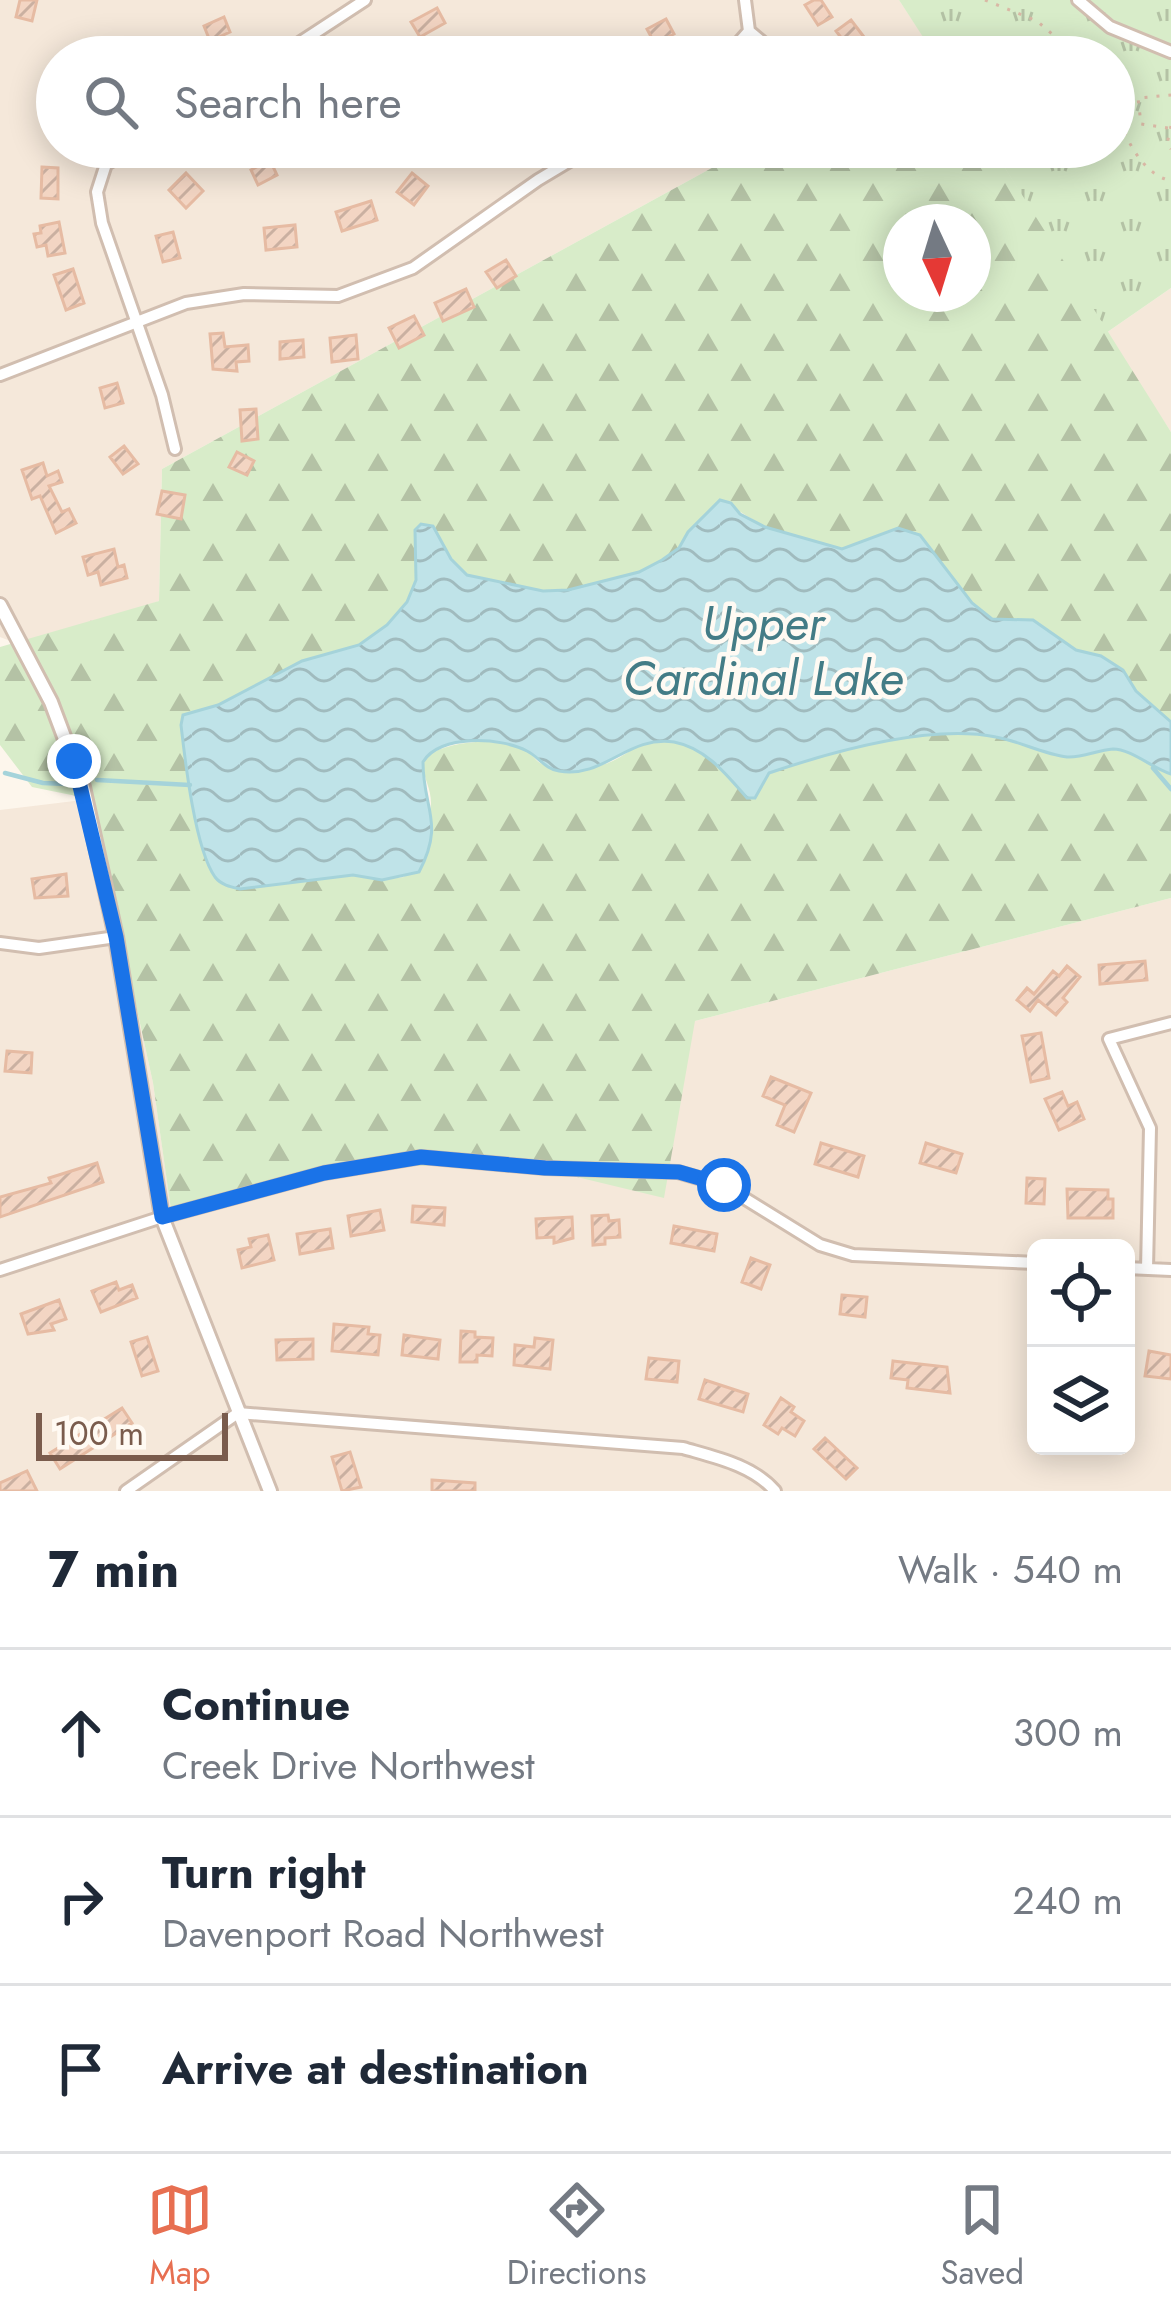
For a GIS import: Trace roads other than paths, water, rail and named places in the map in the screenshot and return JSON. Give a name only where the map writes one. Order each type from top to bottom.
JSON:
[{"type":"street","points":[[310,36],[365,0]]},
{"type":"street","points":[[745,0],[749,31],[755,36]]},
{"type":"street","points":[[1078,0],[1110,27],[1132,36]]},
{"type":"street","points":[[745,36],[749,31]]},
{"type":"street","points":[[1135,37],[1171,52]]},
{"type":"street","points":[[105,168],[97,192],[102,224],[138,320],[175,449]]},
{"type":"street","points":[[0,375],[186,303],[244,294],[338,296],[376,282],[413,268],[558,168]]},
{"type":"street","points":[[0,605],[28,654],[74,761],[116,937],[162,1217],[270,1491]]},
{"type":"street","points":[[0,943],[39,948],[116,937]]},
{"type":"street","points":[[1148,1269],[1150,1128],[1108,1039],[1171,1023]]},
{"type":"street","points":[[0,1270],[162,1217],[324,1173],[421,1157],[545,1168],[679,1172],[724,1185],[820,1245],[854,1255],[1027,1263]]},
{"type":"street","points":[[1135,1268],[1171,1270]]},
{"type":"street","points":[[126,1491],[238,1412],[683,1448],[732,1462],[775,1491]]},
{"type":"water","name":"Upper Cardinal Lake","points":[[720,500],[765,527],[842,549],[898,528],[920,535],[972,603],[992,619],[1033,620],[1076,650],[1101,656],[1123,670],[1136,691],[1171,722],[1171,774],[1120,750],[1067,757],[996,737],[941,734],[851,749],[769,773],[755,798],[747,798],[706,756],[674,742],[643,745],[575,772],[554,770],[516,746],[471,741],[442,746],[423,762],[432,828],[419,872],[382,880],[353,875],[240,889],[215,877],[192,804],[183,715],[218,705],[302,661],[359,645],[387,625],[407,602],[416,580],[415,530],[421,524],[433,526],[451,559],[467,575],[543,591],[568,590],[639,572],[662,560],[679,548]]},
{"type":"waterway","points":[[1153,768],[1171,789]]},
{"type":"waterway","points":[[5,773],[66,784]]},
{"type":"waterway","points":[[97,780],[190,785]]}]
